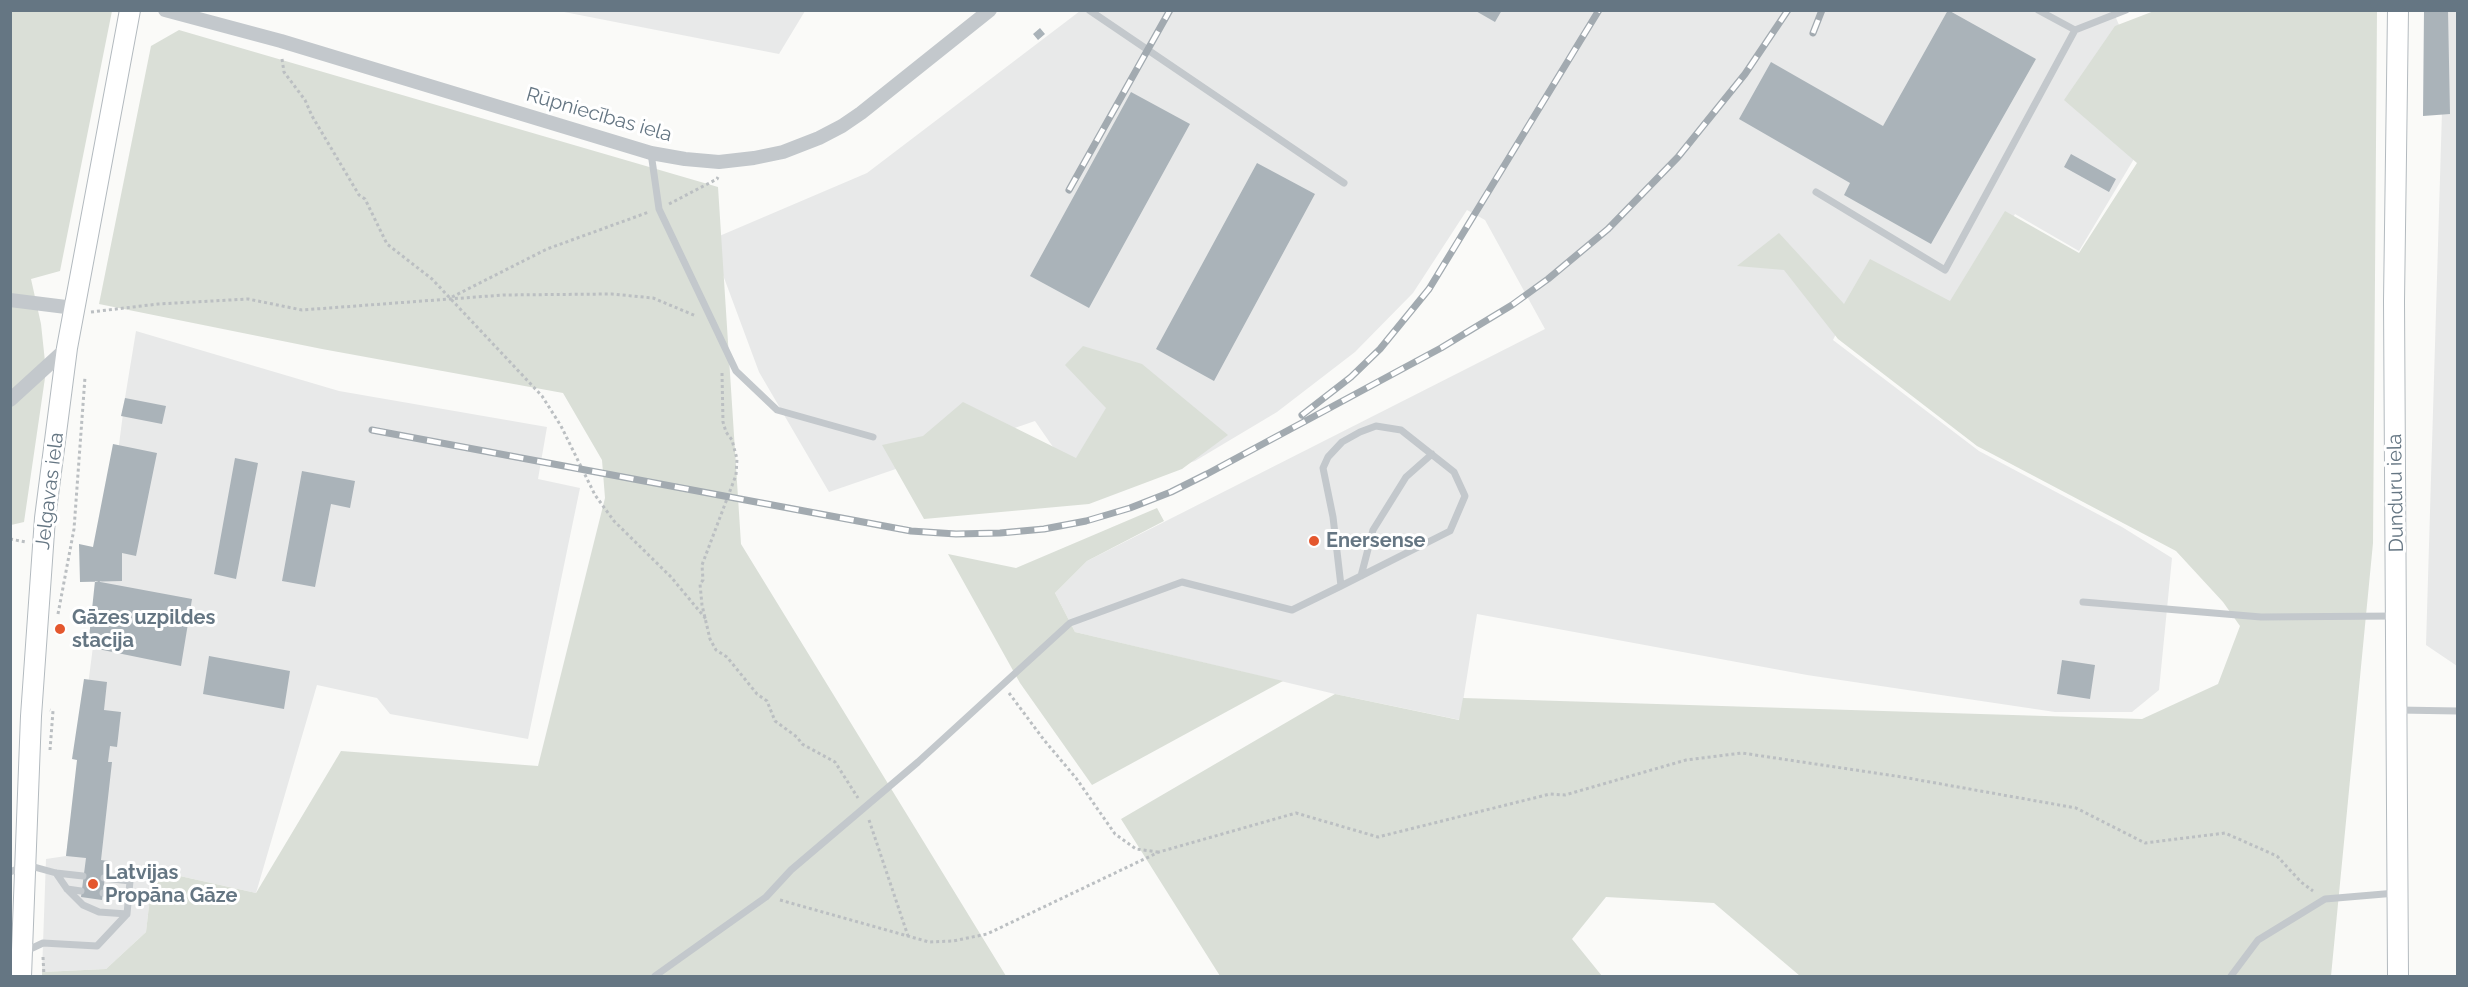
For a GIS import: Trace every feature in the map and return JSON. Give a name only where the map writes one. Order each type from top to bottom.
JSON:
[{"type":"street","name":"Jelgavas iela","points":[[21,976],[19,869],[45,519],[67,348],[130,10]]},
{"type":"street","name":"Rūpniecības iela","points":[[165,10],[281,41],[651,153],[719,162],[783,152],[842,126],[990,10]]},
{"type":"street","name":"Dunduru iela","points":[[2398,10],[2394,301],[2398,976]]},
{"type":"street","points":[[10,300],[74,308]]},
{"type":"street","points":[[10,400],[67,348]]},
{"type":"lane","points":[[1089,10],[1344,183]]},
{"type":"lane","points":[[2038,10],[2075,30]]},
{"type":"lane","points":[[1816,192],[1945,270],[2075,30],[2126,10]]},
{"type":"lane","points":[[651,153],[659,209],[736,371],[777,410],[873,437]]},
{"type":"lane","points":[[655,976],[766,897],[791,870],[1003,685],[1070,623],[1182,582],[1292,610],[1341,586],[1450,531],[1465,496],[1454,472],[1401,430],[1376,426],[1342,442],[1328,457],[1323,468],[1333,517],[1341,586]]},
{"type":"lane","points":[[1360,576],[1373,530],[1406,477],[1432,454]]},
{"type":"lane","points":[[2084,602],[2261,617],[2397,616]]},
{"type":"lane","points":[[2398,710],[2457,711]]},
{"type":"lane","points":[[19,869],[83,876]]},
{"type":"lane","points":[[56,873],[67,889],[83,905],[99,912],[127,914]]},
{"type":"lane","points":[[21,953],[43,943],[97,946],[127,914],[130,882],[105,879]]},
{"type":"lane","points":[[67,889],[81,891]]},
{"type":"lane","points":[[2231,976],[2258,940],[2325,899],[2399,893]]},
{"type":"lane","points":[[103,894],[129,896]]},
{"type":"path","points":[[281,41],[284,72],[305,100],[348,175],[365,199],[387,244],[432,279],[542,396],[561,426],[595,495],[614,521],[671,577],[706,618]]},
{"type":"path","points":[[450,298],[547,249],[659,209],[717,179],[719,162]]},
{"type":"path","points":[[74,308],[94,313],[158,304],[248,299],[302,310],[503,295],[612,294],[653,298],[711,322]]},
{"type":"path","points":[[729,358],[720,364],[723,385],[721,410],[726,432],[732,440],[737,459],[736,475],[702,565],[700,584],[702,605],[710,639],[716,650],[727,657],[757,694],[767,700],[775,721],[802,744],[835,762],[865,807],[908,936]]},
{"type":"path","points":[[56,619],[60,612],[74,529],[85,377]]},
{"type":"path","points":[[1003,685],[1076,778],[1115,834],[1136,849],[1159,852]]},
{"type":"path","points":[[766,897],[929,942],[941,942],[987,934],[1159,852],[1296,813],[1378,837],[1550,794],[1565,795],[1686,760],[1742,753],[1902,777],[2076,808],[2145,843],[2225,833],[2277,856],[2301,882],[2325,899]]},
{"type":"shaded area","points":[[2457,10],[2457,666],[2426,645],[2445,11]]},
{"type":"shaded area","points":[[10,11],[112,11],[60,271],[31,279],[41,324],[46,371],[24,522],[11,525]]},
{"type":"shaded area","points":[[559,11],[805,11],[779,54]]},
{"type":"shaded area","points":[[1080,11],[2113,11],[2159,117],[2079,251],[2015,214],[1958,319],[1868,270],[1833,340],[1979,451],[2122,527],[2172,558],[2159,690],[2132,712],[2055,712],[1807,675],[1477,614],[1460,720],[1335,694],[1075,632],[1055,593],[1087,561],[1545,329],[1485,220],[1467,210],[1413,293],[1355,352],[1277,412],[1195,461],[1087,496],[1035,421],[829,492],[759,372],[710,240],[867,173]]},
{"type":"shaded area","points":[[2154,11],[2377,11],[2373,543],[2331,976],[1800,976],[1714,903],[1606,897],[1572,939],[1602,976],[1220,976],[1121,819],[1335,694],[1459,720],[1463,698],[2142,719],[2218,684],[2240,626],[2223,602],[2176,551],[1977,446],[1838,339],[1784,270],[1737,266],[1779,233],[1844,304],[1870,259],[1950,301],[2005,211],[2079,253],[2137,163],[2064,100],[2115,26]]},
{"type":"shaded area","points":[[179,30],[718,187],[741,544],[1006,976],[42,976],[42,972],[106,969],[146,932],[153,870],[256,893],[341,751],[538,766],[605,498],[602,460],[563,393],[322,349],[99,304],[151,46]]},
{"type":"shaded area","points":[[136,331],[339,391],[547,427],[538,479],[580,488],[528,739],[390,714],[377,698],[317,685],[256,893],[153,870],[146,932],[106,969],[42,972],[46,859],[66,856],[125,398]]},
{"type":"shaded area","points":[[1083,346],[1142,364],[1228,435],[1182,469],[1089,504],[924,519],[882,445],[923,436],[963,402],[1076,458],[1106,408],[1065,365]]},
{"type":"shaded area","points":[[1157,508],[1164,521],[1087,561],[1055,593],[1075,632],[1283,681],[1092,785],[1020,683],[948,554],[1016,568]]},
{"type":"building","points":[[1474,10],[1502,10],[1495,22]]},
{"type":"building","points":[[1948,10],[2036,59],[1931,244],[1844,195],[1850,183],[1739,119],[1771,62],[1883,126]]},
{"type":"building","points":[[2424,10],[2448,10],[2450,114],[2423,116]]},
{"type":"building","points":[[1040,28],[1045,34],[1038,40],[1033,34]]},
{"type":"building","points":[[1131,92],[1190,124],[1089,308],[1030,276]]},
{"type":"building","points":[[2071,154],[2116,179],[2109,192],[2064,167]]},
{"type":"building","points":[[1257,163],[1315,194],[1214,381],[1156,349]]},
{"type":"building","points":[[125,398],[166,406],[162,424],[121,416]]},
{"type":"building","points":[[113,444],[157,453],[136,556],[122,553],[122,581],[80,582],[79,544],[93,547]]},
{"type":"building","points":[[235,458],[258,463],[236,579],[214,574]]},
{"type":"building","points":[[302,471],[355,481],[350,508],[331,504],[315,587],[282,581]]},
{"type":"building","points":[[95,581],[192,599],[181,666],[88,647]]},
{"type":"building","points":[[209,656],[290,671],[284,709],[203,694]]},
{"type":"building","points":[[2062,660],[2095,665],[2090,699],[2057,694]]},
{"type":"building","points":[[84,679],[107,682],[104,710],[121,712],[117,747],[110,746],[108,762],[112,762],[101,860],[109,861],[102,900],[81,897],[86,858],[66,856],[77,760],[72,759]]},
{"type":"railway","points":[[1069,190],[1170,10]]},
{"type":"railway","points":[[1302,415],[1351,377],[1380,349],[1429,289],[1599,10]]},
{"type":"railway","points":[[372,430],[911,531],[956,534],[1044,529],[1086,521],[1130,508],[1171,492],[1207,474],[1441,348],[1512,305],[1548,279],[1608,229],[1678,157],[1745,74],[1788,10]]},
{"type":"railway","points":[[1813,33],[1822,10]]},
{"type":"place","name":"Enersense","points":[[1314,541]]},
{"type":"place","name":"Gāzes uzpildes stacija","points":[[60,629]]},
{"type":"place","name":"Latvijas Propāna Gāze","points":[[93,884]]}]
